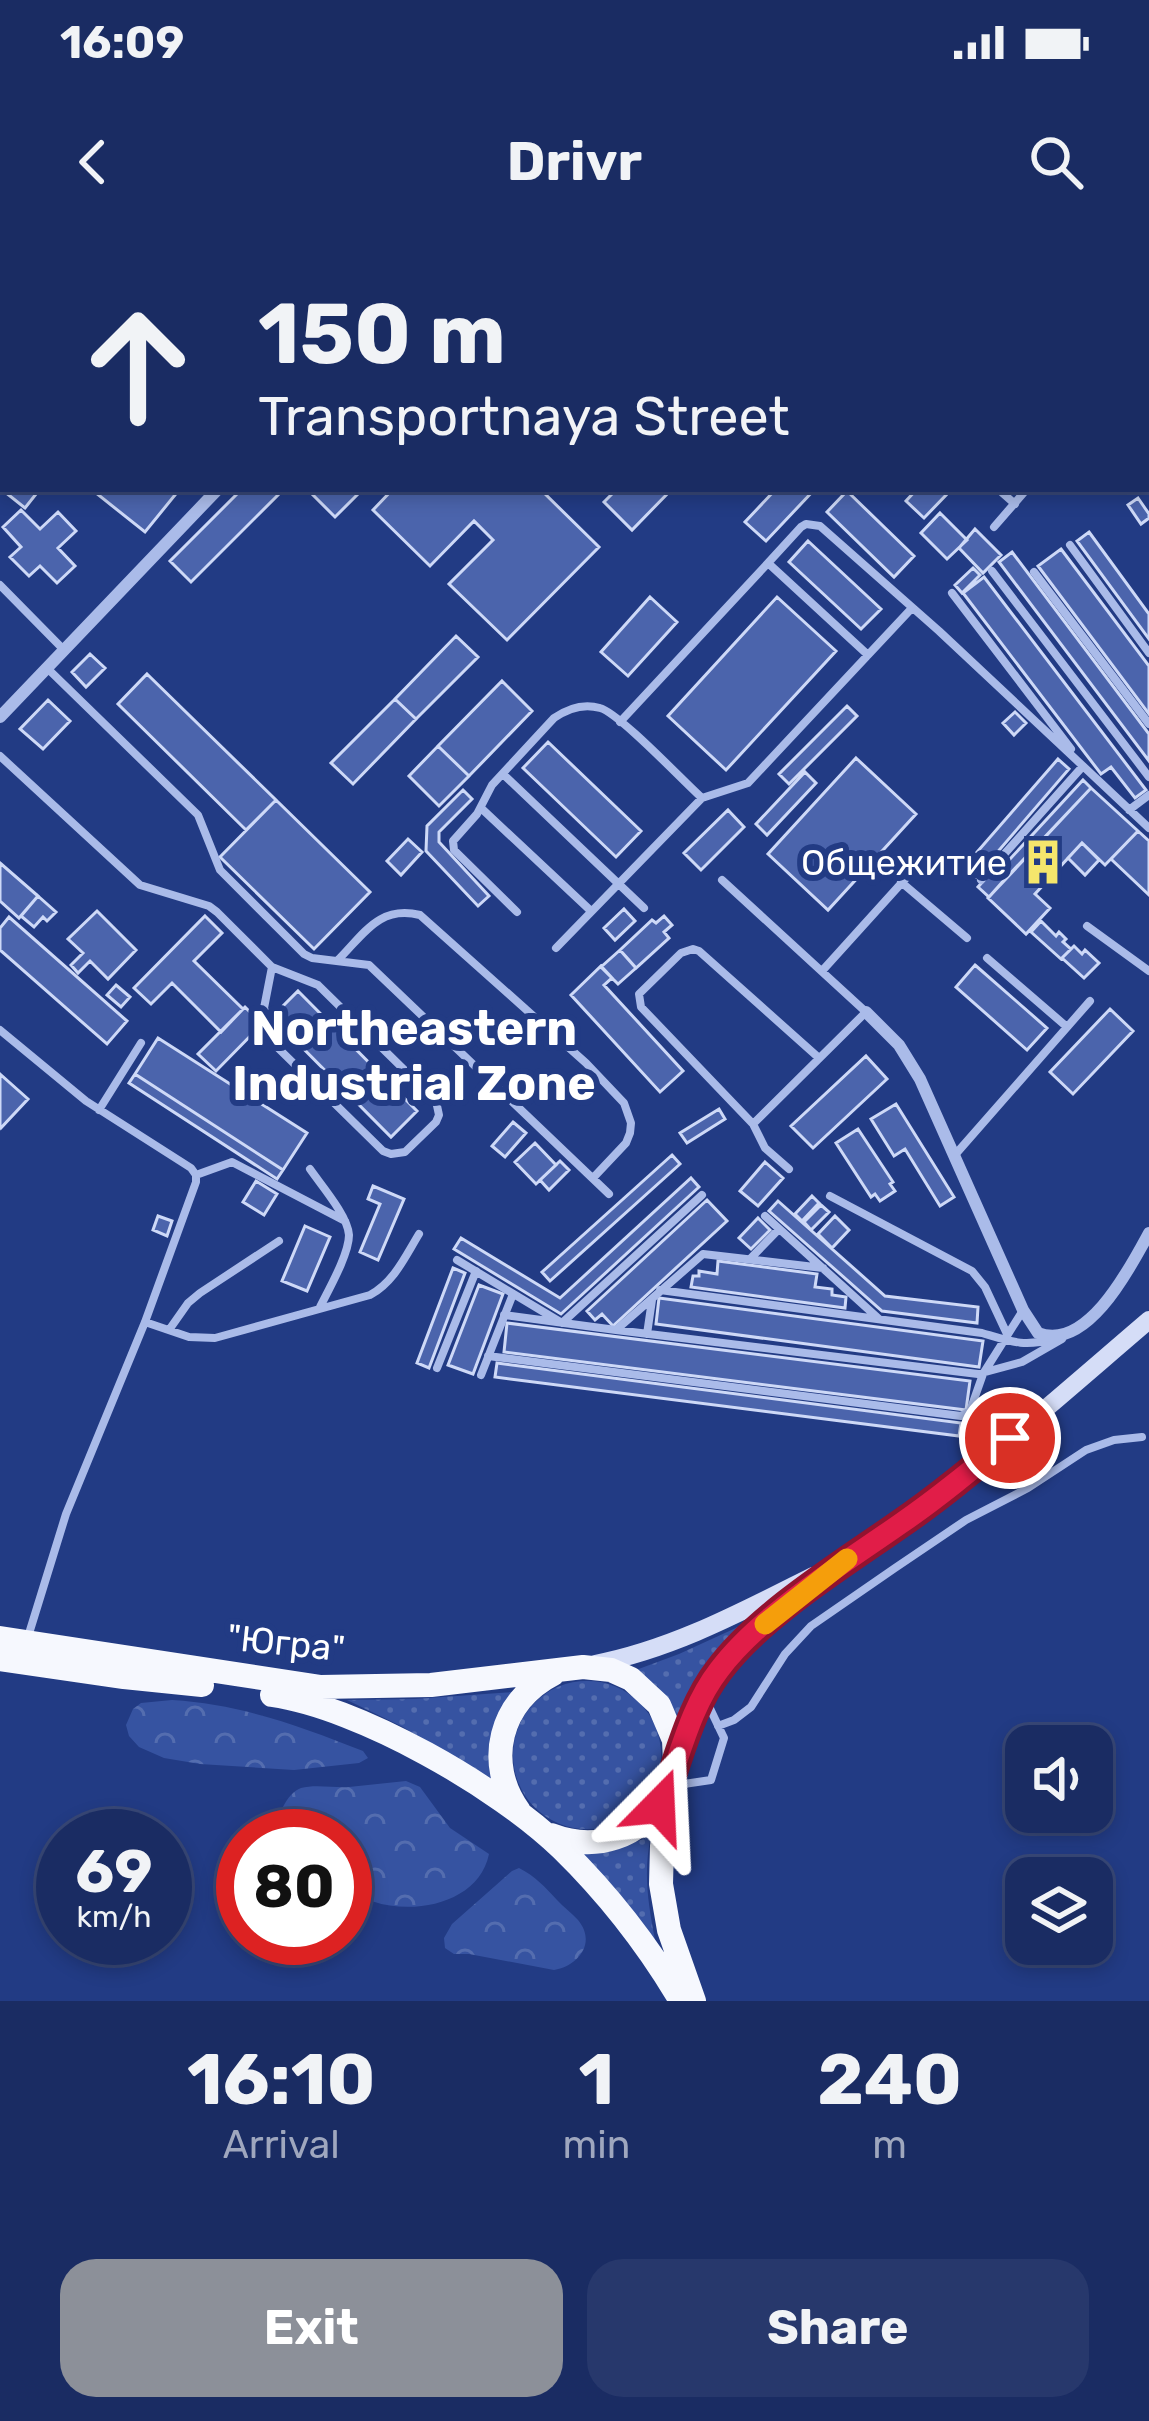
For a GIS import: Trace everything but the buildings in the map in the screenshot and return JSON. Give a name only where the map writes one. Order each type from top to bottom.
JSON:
[{"type":"highway","name":"\"Югра\"","points":[[0,1638],[321,1687],[431,1685],[569,1669],[610,1670],[631,1679],[649,1692],[670,1724],[674,1740],[660,1868],[662,1901],[694,2001]]},
{"type":"highway","name":"\"Югра\"","points":[[0,1659],[315,1705],[413,1748],[535,1826],[574,1842],[617,1838],[649,1818],[672,1777]]},
{"type":"highway","name":"\"Югра\"","points":[[569,1669],[542,1680],[511,1711],[501,1736],[504,1784],[514,1804],[604,1894],[682,2001]]},
{"type":"main road","points":[[672,1777],[704,1695],[743,1645],[849,1557],[987,1457],[1149,1320]]},
{"type":"main road","points":[[569,1669],[642,1653],[699,1631],[849,1557]]},
{"type":"street","points":[[0,717],[215,492]]},
{"type":"street","points":[[866,1012],[911,1063],[1023,1310],[1039,1334],[1064,1336],[1091,1318],[1149,1233]]},
{"type":"lane","points":[[1001,492],[1015,504]]},
{"type":"lane","points":[[994,527],[1025,492]]},
{"type":"lane","points":[[620,722],[801,527],[814,524],[912,608],[1149,828]]},
{"type":"lane","points":[[1070,545],[1149,653]]},
{"type":"lane","points":[[768,563],[868,655]]},
{"type":"lane","points":[[992,571],[1149,777]]},
{"type":"lane","points":[[1034,572],[1149,724]]},
{"type":"lane","points":[[0,585],[64,650]]},
{"type":"lane","points":[[952,592],[1084,766]]},
{"type":"lane","points":[[556,948],[702,798],[748,783],[912,608]]},
{"type":"lane","points":[[47,668],[197,815],[220,870],[304,954],[369,965],[609,1194]]},
{"type":"lane","points":[[517,912],[454,850],[453,841],[481,808],[492,785],[565,711],[602,708],[702,798]]},
{"type":"lane","points":[[0,756],[140,885],[218,912],[272,968],[318,985],[436,1101],[436,1122],[405,1152],[383,1150],[276,1046],[264,1009],[272,968]]},
{"type":"lane","points":[[980,880],[1084,766]]},
{"type":"lane","points":[[503,774],[644,908]]},
{"type":"lane","points":[[1130,810],[1149,796]]},
{"type":"lane","points":[[481,808],[591,911]]},
{"type":"lane","points":[[822,971],[926,856]]},
{"type":"lane","points":[[722,880],[866,1012],[752,1124]]},
{"type":"lane","points":[[902,883],[967,938]]},
{"type":"lane","points":[[338,960],[384,915],[398,911],[420,914],[624,1103],[631,1123],[626,1143],[593,1178]]},
{"type":"lane","points":[[1087,926],[1149,971]]},
{"type":"lane","points":[[789,1169],[641,1007],[643,988],[686,950],[699,951],[819,1058]]},
{"type":"lane","points":[[987,958],[1067,1027]]},
{"type":"lane","points":[[954,1156],[1090,1001]]},
{"type":"lane","points":[[0,1030],[99,1110],[196,1175]]},
{"type":"lane","points":[[99,1110],[141,1043]]},
{"type":"lane","points":[[196,1175],[232,1162],[345,1221]]},
{"type":"lane","points":[[310,1168],[349,1231],[346,1250],[320,1308]]},
{"type":"lane","points":[[27,1642],[66,1514],[145,1322],[196,1175]]},
{"type":"lane","points":[[562,1323],[702,1195]]},
{"type":"lane","points":[[830,1196],[971,1271],[986,1287],[1006,1338]]},
{"type":"lane","points":[[765,1216],[880,1320]]},
{"type":"lane","points":[[751,1259],[779,1229]]},
{"type":"lane","points":[[145,1322],[189,1337],[215,1337],[370,1295],[384,1288],[419,1234]]},
{"type":"lane","points":[[169,1330],[200,1293],[279,1240]]},
{"type":"lane","points":[[616,1330],[703,1254],[823,1268]]},
{"type":"lane","points":[[458,1260],[562,1323]]},
{"type":"lane","points":[[437,1369],[476,1270]]},
{"type":"lane","points":[[656,1293],[982,1333],[1026,1344],[1064,1336]]},
{"type":"lane","points":[[647,1334],[656,1293]]},
{"type":"lane","points":[[481,1375],[513,1294]]},
{"type":"lane","points":[[576,1310],[591,1327]]},
{"type":"lane","points":[[488,1356],[962,1417],[970,1412],[983,1374],[1023,1310]]},
{"type":"lane","points":[[504,1315],[983,1374],[1022,1362],[1064,1336]]},
{"type":"lane","points":[[718,1726],[752,1707],[785,1654],[812,1626],[895,1568],[1086,1450],[1114,1440],[1142,1438]]},
{"type":"lane","points":[[672,1777],[711,1780],[724,1738],[704,1695]]},
{"type":"green space","points":[[749,1622],[709,1663],[678,1717],[658,1687],[636,1670],[679,1654]]},
{"type":"green space","points":[[587,1681],[615,1686],[640,1702],[656,1727],[661,1755],[656,1783],[640,1808],[615,1824],[587,1829],[559,1824],[534,1808],[518,1783],[513,1755],[518,1727],[534,1702],[559,1686]]},
{"type":"green space","points":[[512,1692],[494,1783],[403,1727],[347,1700],[414,1699]]},
{"type":"green space","points":[[172,1700],[269,1718],[363,1751],[368,1758],[294,1770],[164,1758],[139,1747],[126,1725],[141,1703]]},
{"type":"green space","points":[[406,1781],[420,1787],[450,1828],[489,1854],[481,1874],[467,1889],[427,1905],[405,1907],[372,1900],[372,1809],[282,1809],[301,1788]]},
{"type":"green space","points":[[651,1836],[647,1888],[655,1940],[577,1852],[612,1851]]},
{"type":"green space","points":[[519,1868],[540,1882],[583,1929],[582,1952],[563,1968],[454,1954],[445,1948],[444,1938],[452,1924]]},
{"type":"slow traffic","points":[[765,1624],[847,1559]]},
{"type":"place","name":"Общежитие","points":[[1043,862]]},
{"type":"district","name":"Northeastern Industrial Zone","points":[[414,1056]]},
{"type":"route","points":[[659,1806],[695,1712],[731,1656],[849,1557],[1010,1438]]}]
